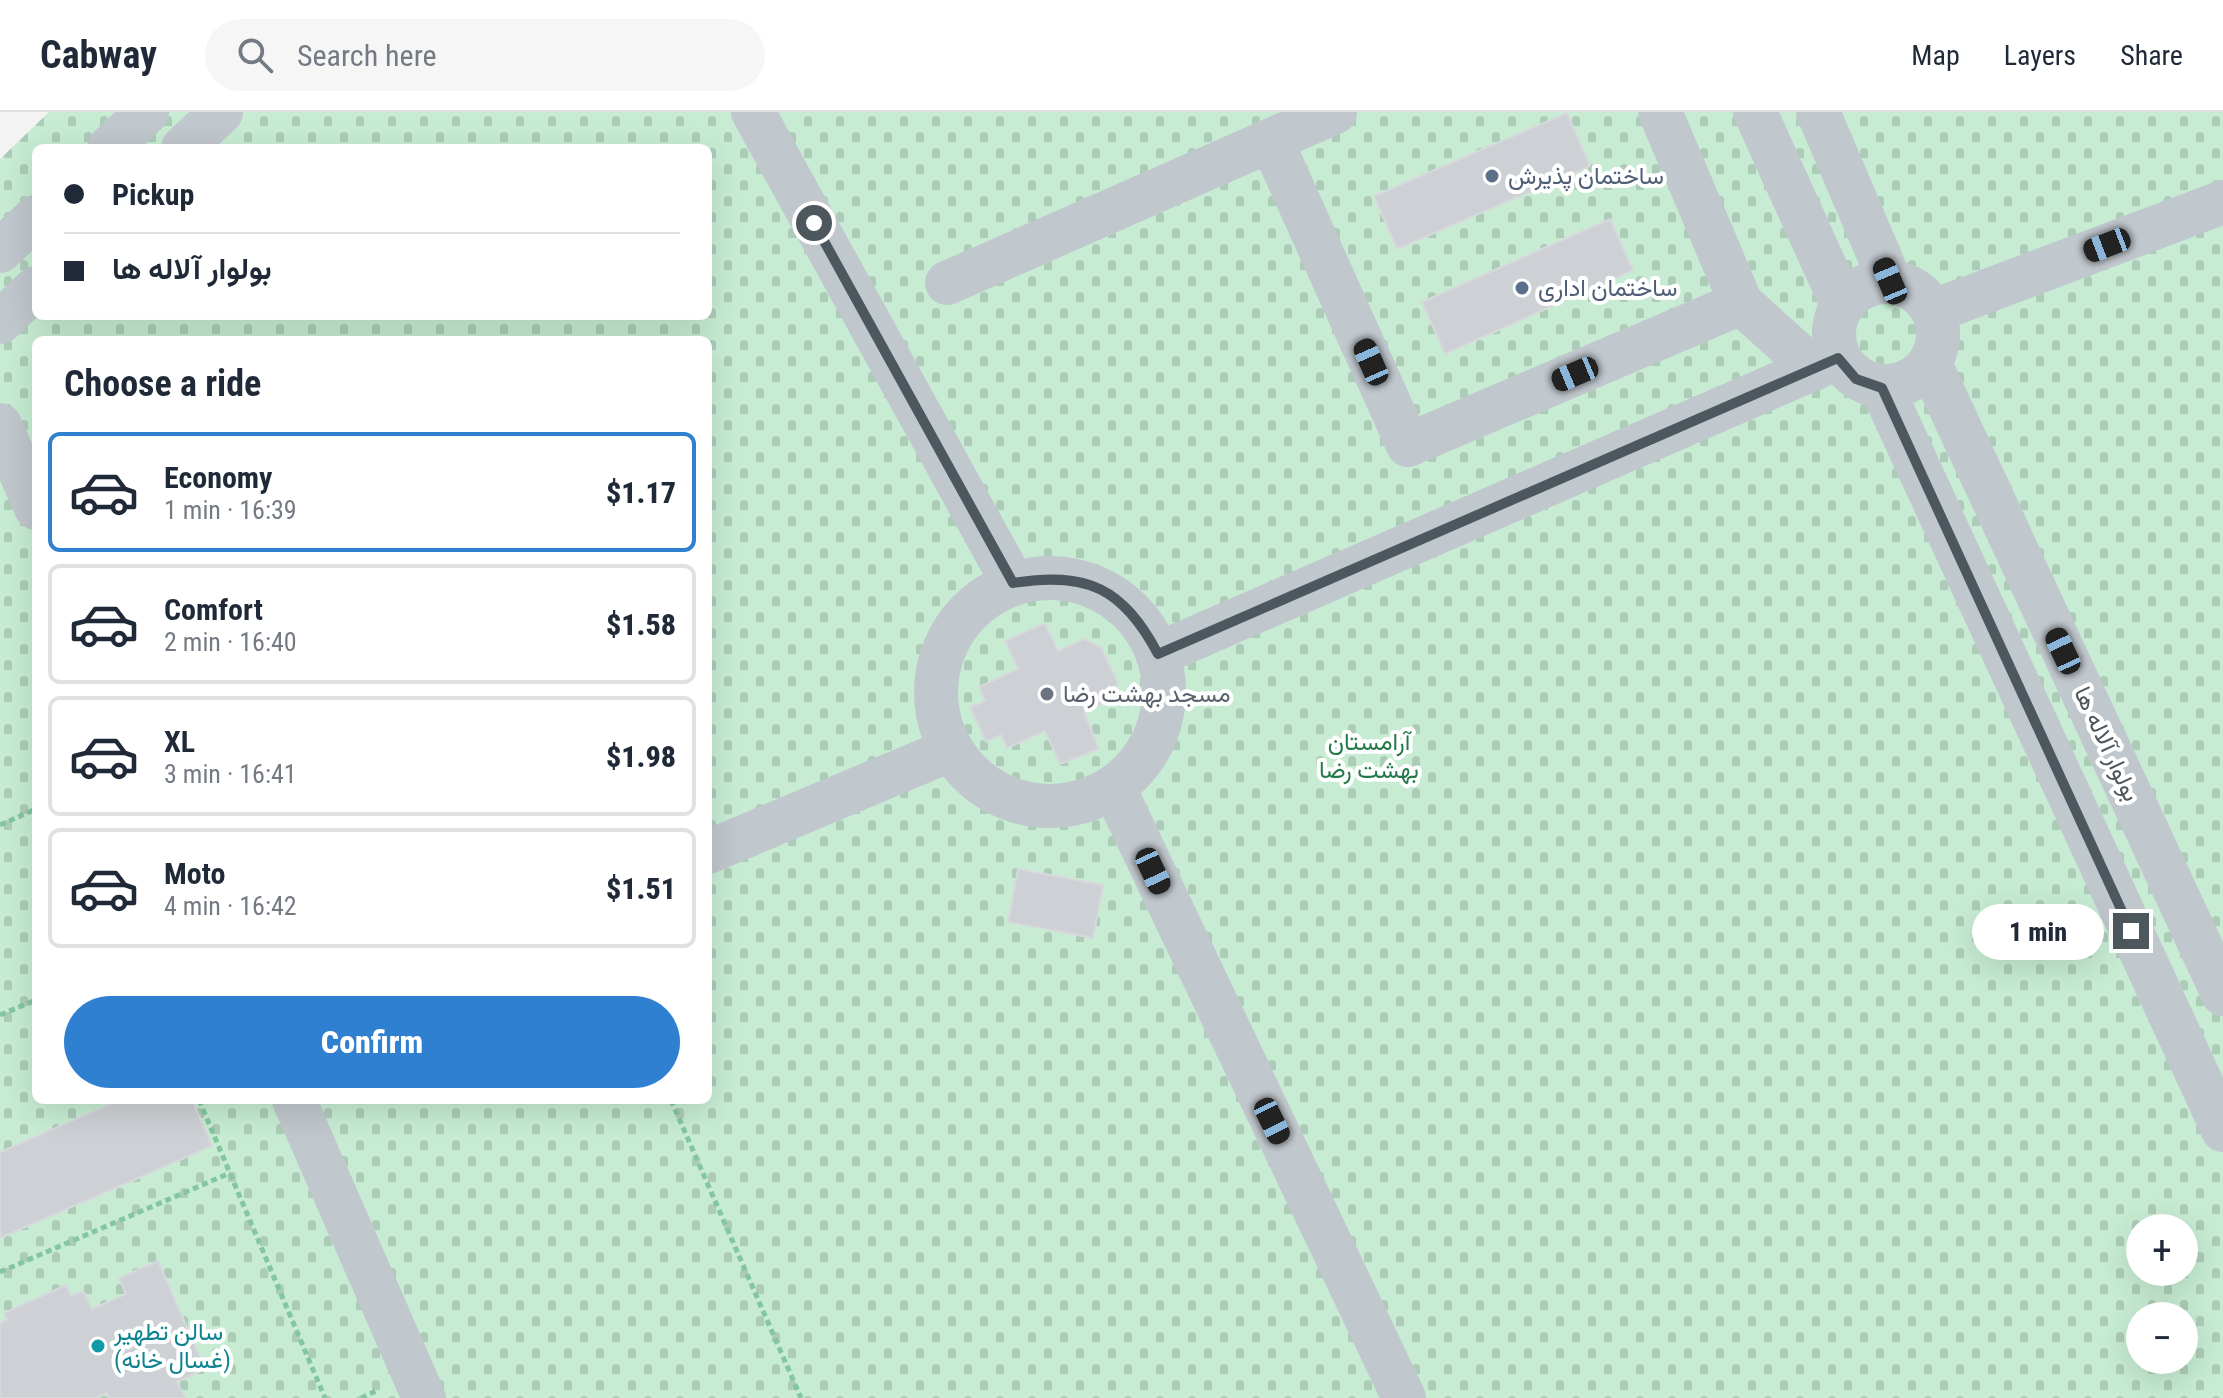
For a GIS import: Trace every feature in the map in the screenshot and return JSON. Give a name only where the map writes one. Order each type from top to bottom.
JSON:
[{"type":"lane","points":[[113,144],[147,112]]},
{"type":"lane","points":[[187,144],[221,112]]},
{"type":"lane","points":[[753,112],[1013,583]]},
{"type":"lane","points":[[947,283],[1335,112]]},
{"type":"lane","points":[[1660,112],[1741,303],[1826,363],[1882,388],[1910,383],[1930,364],[1940,338],[1934,311],[1916,290],[1890,281],[1862,286],[1842,304],[1832,331],[1826,363]]},
{"type":"lane","points":[[1755,112],[1842,304]]},
{"type":"lane","points":[[1818,112],[1890,281]]},
{"type":"lane","points":[[1271,140],[1408,445],[1741,303]]},
{"type":"lane","points":[[1934,311],[2223,202]]},
{"type":"lane","points":[[0,251],[32,221]]},
{"type":"lane","points":[[0,322],[32,292]]},
{"type":"lane","points":[[1158,654],[1826,363]]},
{"type":"lane","name":"بولوار آلاله ها","points":[[1930,364],[2223,994]]},
{"type":"lane","points":[[1882,388],[2223,1130]]},
{"type":"lane","points":[[0,425],[32,499]]},
{"type":"lane","points":[[1048,577],[1083,582],[1094,587],[1115,598],[1142,623],[1158,654],[1164,691],[1159,729],[1141,762],[1114,788],[1080,804],[1042,808],[1006,799],[974,779],[950,750],[938,718],[935,685],[942,652],[959,622],[983,598],[1013,583],[1048,577]]},
{"type":"lane","points":[[712,850],[950,750]]},
{"type":"lane","points":[[1114,788],[1404,1398]]},
{"type":"lane","points":[[296,1104],[424,1398]]},
{"type":"path","points":[[0,825],[32,811]]},
{"type":"path","points":[[0,1015],[32,1002]]},
{"type":"path","points":[[201,1104],[325,1398]]},
{"type":"path","points":[[673,1104],[801,1398]]},
{"type":"path","points":[[0,1272],[230,1173]]},
{"type":"green space","name":"آرامستان بهشت رضا","points":[[49,112],[2223,112],[2223,1398],[0,1398],[0,159]]},
{"type":"building","name":"ساختمان پذیرش","points":[[1567,113],[1590,166],[1397,249],[1374,196]]},
{"type":"building","name":"ساختمان اداری","points":[[1610,219],[1633,270],[1445,354],[1422,302]]},
{"type":"building","name":"مسجد بهشت رضا","points":[[1045,623],[1058,651],[1084,639],[1101,647],[1118,683],[1108,701],[1084,712],[1099,749],[1060,764],[1045,731],[1007,748],[1001,735],[986,742],[970,707],[985,701],[979,687],[1018,669],[1005,641]]},
{"type":"building","points":[[1018,869],[1103,885],[1093,938],[1008,922]]},
{"type":"building","points":[[111,1104],[194,1104],[212,1146],[0,1238],[0,1152]]},
{"type":"building","name":"سالن تطهیر (غسال خانه)","points":[[158,1261],[205,1369],[177,1382],[185,1398],[109,1398],[107,1393],[95,1398],[0,1398],[0,1323],[7,1320],[4,1313],[66,1285],[71,1296],[83,1291],[92,1309],[126,1294],[119,1278]]},
{"type":"place","name":"ساختمان پذیرش","points":[[1492,176]]},
{"type":"place","name":"ساختمان اداری","points":[[1522,288]]},
{"type":"place","name":"مسجد بهشت رضا","points":[[1047,694]]},
{"type":"place","name":"سالن تطهیر (غسال خانه)","points":[[98,1346]]},
{"type":"route","points":[[814,223],[1013,583],[1048,577],[1083,582],[1115,598],[1142,623],[1158,654],[1838,358],[1856,379],[1882,388],[2131,931]]}]
